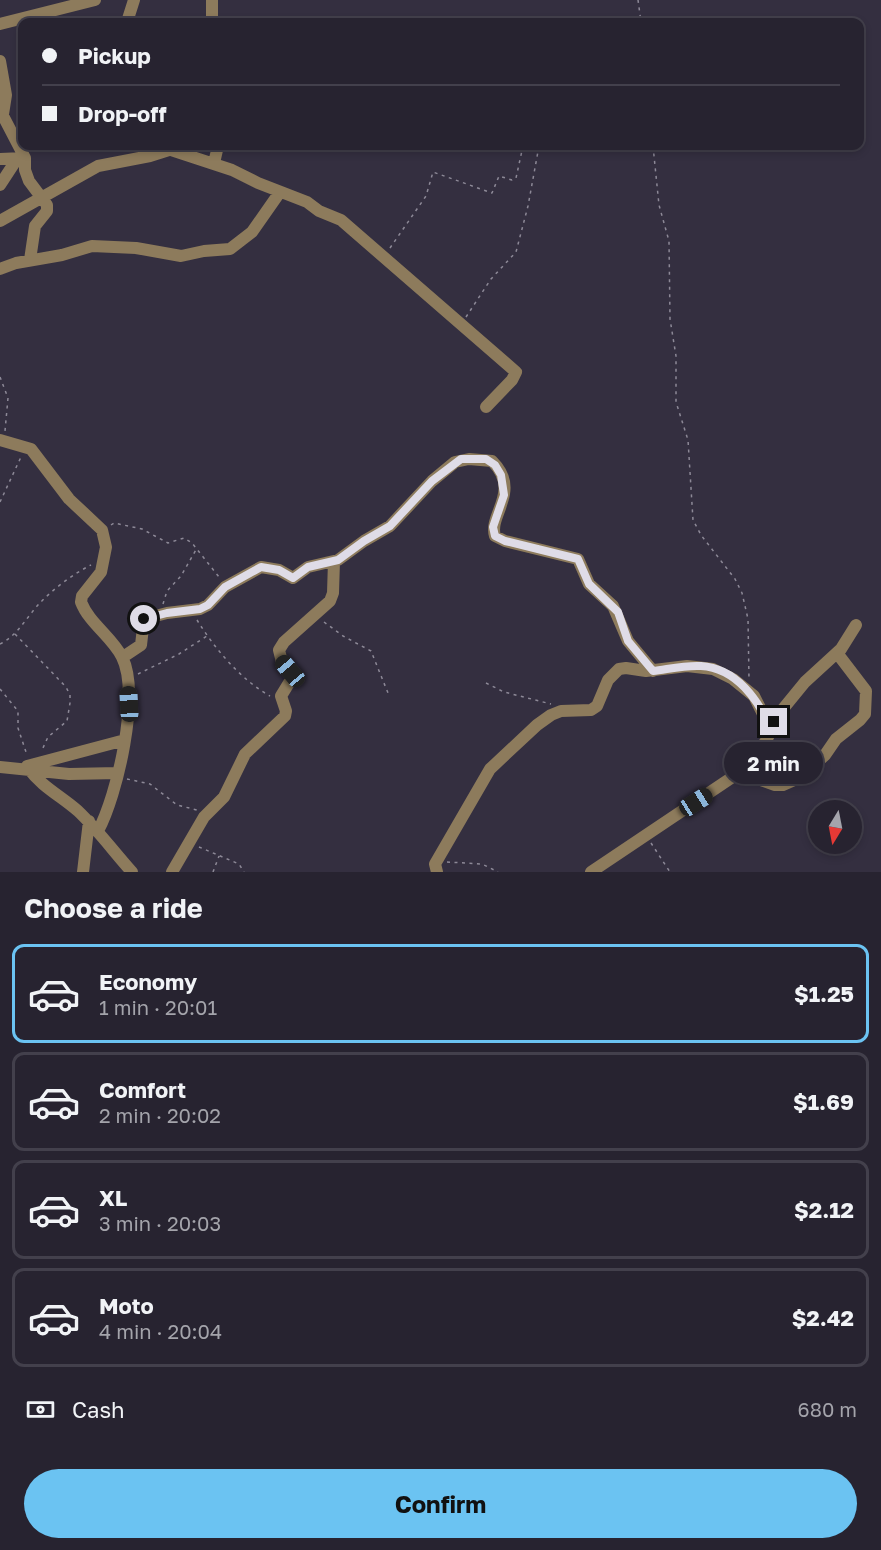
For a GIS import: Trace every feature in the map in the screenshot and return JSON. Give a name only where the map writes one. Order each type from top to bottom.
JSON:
[{"type":"street","points":[[24,18],[96,0]]},
{"type":"street","points":[[128,18],[134,0]]},
{"type":"street","points":[[212,0],[212,18]]},
{"type":"street","points":[[0,24],[18,20]]},
{"type":"street","points":[[0,61],[6,95],[2,112],[29,181],[48,208],[35,226],[30,260]]},
{"type":"street","points":[[0,221],[98,166],[150,156],[160,150]]},
{"type":"street","points":[[171,150],[214,163],[336,216],[516,372],[512,380],[486,407]]},
{"type":"street","points":[[214,163],[217,150]]},
{"type":"street","points":[[0,159],[21,158]]},
{"type":"street","points":[[0,185],[21,158]]},
{"type":"street","points":[[0,269],[30,260],[100,246],[136,248],[181,256],[230,249],[252,232],[280,192]]},
{"type":"street","points":[[1,441],[26,447],[35,453],[69,499],[102,530],[106,547],[104,560],[97,580],[82,596],[81,602],[123,657],[129,704],[118,774],[104,820],[98,831]]},
{"type":"street","points":[[123,657],[141,645],[144,619],[208,605],[225,587],[261,567],[279,570],[293,578],[308,567],[334,561],[397,521],[432,481],[455,462],[461,459],[486,459],[495,465],[503,484],[503,503],[493,527],[495,536],[505,541],[578,559],[589,584],[618,612],[628,641],[653,671]]},
{"type":"street","points":[[172,872],[204,817],[224,797],[245,754],[285,716],[286,711],[281,696],[292,678],[279,656],[279,650],[284,642],[315,617],[330,601],[333,593],[334,561]]},
{"type":"street","points":[[591,872],[741,773],[760,752],[778,715],[792,696],[837,654],[856,625]]},
{"type":"street","points":[[741,773],[775,785],[791,782],[815,765],[837,739],[865,714],[866,691],[837,654]]},
{"type":"street","points":[[436,868],[490,769],[537,725],[561,711],[591,710],[597,706],[608,680],[619,669],[653,671],[704,666],[723,672],[751,693],[760,705],[771,730]]},
{"type":"street","points":[[30,766],[125,740]]},
{"type":"street","points":[[0,766],[30,766],[69,774],[118,774]]},
{"type":"street","points":[[30,766],[44,787],[89,821],[132,872]]},
{"type":"street","points":[[83,872],[89,821]]},
{"type":"path","points":[[638,0],[640,18]]},
{"type":"path","points":[[384,257],[426,196],[433,172],[492,193],[500,176],[512,180],[516,178],[522,150]]},
{"type":"path","points":[[462,324],[491,279],[516,252],[528,206],[538,150]]},
{"type":"path","points":[[653,150],[659,205],[669,241],[670,319],[676,356],[676,402],[688,440],[693,520],[701,535],[735,579],[742,593],[748,619],[751,693]]},
{"type":"path","points":[[0,377],[8,399],[6,428],[1,441]]},
{"type":"path","points":[[0,427],[6,428]]},
{"type":"path","points":[[0,502],[26,447]]},
{"type":"path","points":[[102,530],[116,524],[142,529],[168,543],[184,538],[197,548],[225,587]]},
{"type":"path","points":[[161,614],[167,591],[181,576],[197,548]]},
{"type":"path","points":[[0,644],[15,634],[46,598],[72,577],[104,560]]},
{"type":"path","points":[[191,610],[208,636],[241,674],[267,694],[282,702]]},
{"type":"path","points":[[315,617],[371,651],[377,661],[388,693]]},
{"type":"path","points":[[15,634],[66,687],[70,695],[67,721],[44,742],[30,766]]},
{"type":"path","points":[[127,678],[157,665],[208,636]]},
{"type":"path","points":[[486,683],[504,692],[553,704],[561,711]]},
{"type":"path","points":[[0,689],[18,711],[18,728],[30,766]]},
{"type":"path","points":[[118,774],[150,784],[177,805],[196,808],[204,817]]},
{"type":"path","points":[[646,834],[670,872]]},
{"type":"path","points":[[190,843],[239,864],[244,872]]},
{"type":"path","points":[[213,872],[219,855]]},
{"type":"path","points":[[436,868],[453,861],[487,865],[498,872]]},
{"type":"route","points":[[144,619],[167,613],[200,609],[208,605],[225,587],[253,569],[271,567],[293,578],[308,567],[338,560],[397,521],[432,481],[455,462],[461,459],[486,459],[495,465],[503,484],[503,503],[493,527],[495,536],[505,541],[574,556],[581,562],[592,588],[618,612],[628,641],[653,671],[704,666],[723,672],[746,687],[754,696],[771,730],[774,722]]}]
